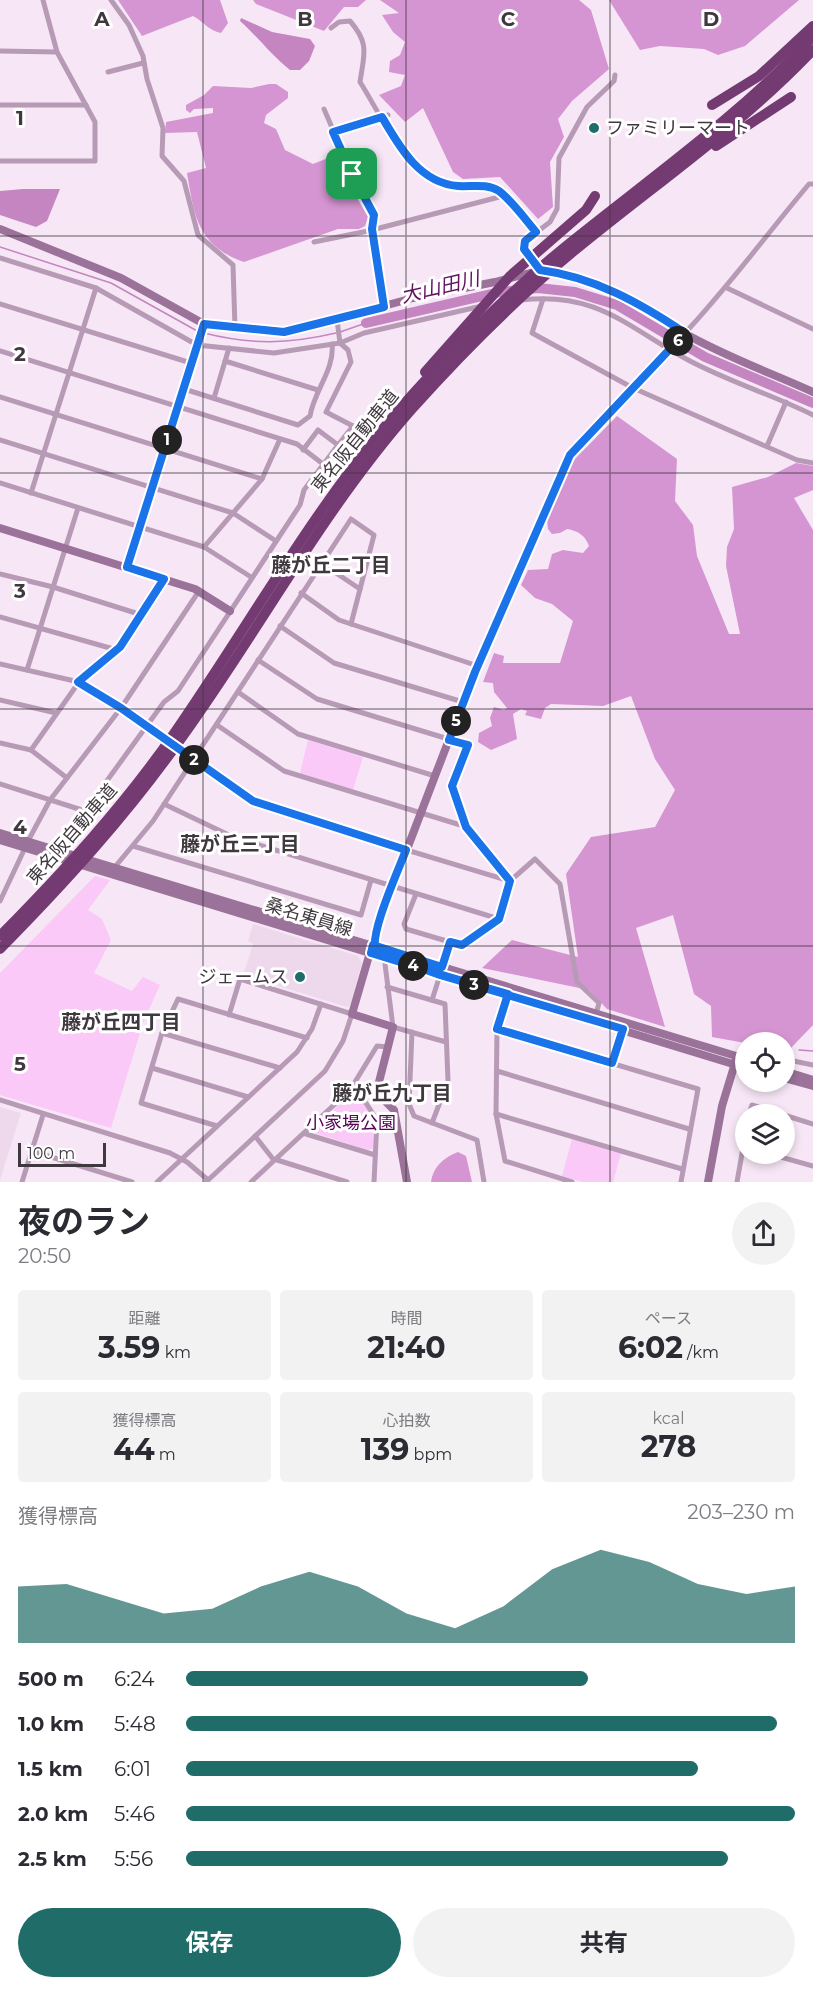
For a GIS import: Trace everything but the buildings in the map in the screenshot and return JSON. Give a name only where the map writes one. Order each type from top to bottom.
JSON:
[{"type":"highway","points":[[712,105],[759,76],[813,26]]},
{"type":"highway","name":"東名阪自動車道","points":[[0,936],[55,880],[125,800],[174,733],[317,515],[359,458],[404,404],[482,322],[559,252],[731,115],[813,37]]},
{"type":"highway","name":"東名阪自動車道","points":[[0,949],[84,862],[132,805],[181,738],[292,569],[367,464],[442,376],[499,319],[574,251],[770,93],[813,50]]},
{"type":"highway","points":[[680,167],[694,162],[791,97]]},
{"type":"highway","points":[[404,404],[426,369],[448,344],[521,266],[586,210],[595,196]]},
{"type":"street","points":[[0,161],[95,161],[95,122],[57,52],[43,0]]},
{"type":"street","points":[[111,0],[129,25],[163,128],[162,156],[184,181],[198,235],[232,265],[235,328]]},
{"type":"street","points":[[331,28],[339,22],[350,21],[360,33],[366,48],[360,82],[385,116],[403,154],[446,184],[488,186],[503,196],[536,232]]},
{"type":"street","points":[[0,51],[57,52]]},
{"type":"street","points":[[108,72],[143,63]]},
{"type":"street","points":[[540,270],[524,249],[525,241],[550,222],[557,209],[559,158],[587,107],[614,81],[615,75]]},
{"type":"street","points":[[0,105],[86,105]]},
{"type":"street","points":[[324,109],[356,182],[374,215],[372,229],[384,307]]},
{"type":"street","points":[[333,132],[385,116]]},
{"type":"street","points":[[0,1101],[182,1159],[207,1181],[325,1071],[343,1041],[392,887],[463,702],[570,455],[727,288],[761,241],[809,184],[813,184]]},
{"type":"street","points":[[314,242],[503,196]]},
{"type":"street","points":[[0,229],[121,278],[204,324],[284,332],[337,320],[412,298],[495,282],[540,270],[560,273],[600,285],[655,313],[684,334],[813,392]]},
{"type":"street","points":[[0,258],[96,288],[198,343],[274,353],[340,344],[364,333],[475,308],[543,298],[570,300],[610,313],[711,371],[813,415]]},
{"type":"street","points":[[31,493],[96,288]]},
{"type":"street","points":[[727,288],[813,329]]},
{"type":"street","points":[[543,298],[532,333],[633,388],[797,460],[813,463]]},
{"type":"street","points":[[0,304],[191,363]]},
{"type":"street","points":[[337,320],[340,344]]},
{"type":"street","points":[[127,567],[204,324]]},
{"type":"street","points":[[184,389],[298,425],[310,416],[318,390],[334,356],[332,344]]},
{"type":"street","points":[[340,344],[345,346],[351,362],[326,412],[356,427],[346,450],[348,453]]},
{"type":"street","points":[[214,398],[229,348]]},
{"type":"street","points":[[0,351],[297,444],[322,464]]},
{"type":"street","points":[[225,361],[318,390]]},
{"type":"street","points":[[0,397],[262,479]]},
{"type":"street","points":[[767,446],[786,402]]},
{"type":"street","points":[[0,784],[85,811],[149,728],[164,702],[178,692],[300,505],[304,490],[353,426]]},
{"type":"street","points":[[303,450],[318,430],[338,445]]},
{"type":"street","points":[[204,547],[262,479],[280,439]]},
{"type":"street","points":[[0,440],[233,513],[276,541]]},
{"type":"street","points":[[0,483],[204,547],[251,578]]},
{"type":"street","points":[[27,670],[78,508]]},
{"type":"street","points":[[112,871],[164,804],[191,758],[216,725],[351,519],[374,535],[351,624]]},
{"type":"street","points":[[0,528],[199,591],[230,611]]},
{"type":"street","points":[[321,563],[360,590]]},
{"type":"street","points":[[0,574],[53,587],[142,615]]},
{"type":"street","points":[[30,750],[78,682],[117,650],[164,579]]},
{"type":"street","points":[[0,900],[50,800],[121,708],[199,591]]},
{"type":"street","points":[[301,593],[339,620],[478,666]]},
{"type":"street","points":[[0,617],[117,650]]},
{"type":"street","points":[[280,626],[334,663],[463,702]]},
{"type":"street","points":[[258,660],[316,699],[468,745],[452,786],[466,827],[510,881]]},
{"type":"street","points":[[0,664],[78,682],[121,708],[243,795],[264,807],[510,881]]},
{"type":"street","points":[[238,692],[298,734],[435,776]]},
{"type":"street","points":[[0,700],[56,713]]},
{"type":"street","points":[[216,725],[284,771],[466,827]]},
{"type":"street","points":[[0,743],[30,750],[67,778]]},
{"type":"street","points":[[164,804],[233,837],[499,919]]},
{"type":"street","name":"桑名東員線","points":[[0,833],[55,854],[372,949],[508,994],[735,1060]]},
{"type":"street","name":"桑名東員線","points":[[0,840],[27,845]]},
{"type":"street","points":[[133,846],[361,915],[371,880]]},
{"type":"street","points":[[416,894],[404,924],[406,928],[462,945],[499,919],[510,881],[535,859],[560,884],[577,982],[599,1003],[596,1014]]},
{"type":"street","name":"桑名東員線","points":[[112,871],[305,926],[372,949]]},
{"type":"street","points":[[0,887],[7,889]]},
{"type":"street","points":[[432,1000],[450,942]]},
{"type":"street","points":[[385,964],[393,1027],[379,1082],[379,1095],[394,1110],[407,1182]]},
{"type":"street","name":"桑名東員線","points":[[441,971],[684,1040],[735,1059]]},
{"type":"street","points":[[229,1015],[240,979],[446,1042]]},
{"type":"street","points":[[387,987],[445,1004],[447,1081],[432,1123]]},
{"type":"street","points":[[508,994],[497,1029],[496,1114],[505,1161],[572,1182]]},
{"type":"street","points":[[218,1126],[141,1103],[162,1033],[178,999],[307,1038]]},
{"type":"street","points":[[157,1182],[280,1068],[307,1038],[321,1004]]},
{"type":"street","points":[[497,1029],[698,1089],[681,1182]]},
{"type":"street","points":[[612,1063],[623,1029]]},
{"type":"street","points":[[412,1032],[409,1104],[414,1116],[477,1140],[484,1182]]},
{"type":"street","points":[[162,1033],[280,1068]]},
{"type":"street","points":[[251,1182],[306,1134],[350,1090],[377,1046],[388,1047]]},
{"type":"street","points":[[795,1061],[813,1065]]},
{"type":"street","points":[[152,1068],[248,1097]]},
{"type":"street","points":[[497,1071],[689,1129]]},
{"type":"street","points":[[708,1182],[722,1106],[735,1072]]},
{"type":"street","points":[[795,1078],[811,1083]]},
{"type":"street","points":[[350,1090],[366,1103],[377,1120],[374,1182]]},
{"type":"street","points":[[496,1114],[682,1169]]},
{"type":"street","points":[[22,1182],[43,1115]]},
{"type":"street","points":[[795,1119],[813,1124]]},
{"type":"street","points":[[306,1134],[375,1155]]},
{"type":"street","points":[[255,1136],[275,1160],[347,1182]]},
{"type":"street","points":[[32,1151],[132,1182]]},
{"type":"street","points":[[795,1161],[813,1166]]},
{"type":"street","points":[[737,1182],[740,1164]]},
{"type":"shaded area","points":[[118,0],[220,0],[228,23],[221,33],[209,28],[193,16],[142,36]]},
{"type":"shaded area","points":[[253,0],[366,0],[358,7],[344,7],[324,31],[256,4]]},
{"type":"shaded area","points":[[380,0],[579,0],[591,10],[609,69],[572,101],[558,119],[564,137],[550,162],[553,207],[538,219],[500,177],[463,179],[453,172],[423,108],[405,122],[379,95],[401,86],[405,75],[389,72],[390,61],[400,55],[405,42],[393,32],[382,15],[399,13]]},
{"type":"shaded area","points":[[609,0],[799,0],[745,46],[718,55],[704,49],[660,46],[640,50]]},
{"type":"shaded area","points":[[241,18],[272,32],[310,39],[315,46],[309,61],[300,70],[290,70],[240,21]]},
{"type":"shaded area","points":[[276,84],[288,92],[288,98],[266,115],[264,123],[276,129],[285,150],[313,164],[333,156],[368,217],[365,226],[359,229],[338,229],[244,262],[217,247],[201,228],[196,216],[187,173],[206,168],[197,132],[165,133],[166,122],[213,113],[213,108],[194,109],[190,113],[186,110],[186,105],[204,95],[213,86],[251,88]]},
{"type":"shaded area","points":[[60,189],[47,221],[36,227],[0,215],[0,191]]},
{"type":"shaded area","points":[[617,416],[677,459],[675,501],[693,525],[697,556],[729,634],[740,634],[726,566],[727,547],[734,529],[732,487],[768,477],[796,463],[813,466],[813,490],[794,498],[813,530],[813,1025],[795,1044],[795,1032],[735,1032],[735,1041],[712,1037],[711,1006],[694,994],[673,915],[636,928],[665,1027],[607,1009],[589,990],[482,968],[512,940],[578,957],[566,874],[591,837],[655,827],[675,790],[655,759],[631,696],[603,706],[551,704],[545,708],[541,719],[525,715],[527,711],[521,709],[513,714],[517,739],[491,750],[478,742],[479,733],[492,726],[490,718],[494,707],[504,710],[507,708],[494,692],[493,683],[483,682],[494,653],[504,656],[503,663],[560,663],[573,621],[552,604],[535,598],[521,585],[528,570],[548,569],[552,554],[563,550],[583,553],[589,546],[583,536],[575,531],[567,529],[552,534],[548,529],[547,520],[573,461]]},
{"type":"shaded area","points":[[253,924],[358,956],[362,963],[350,1005],[347,1007],[243,975],[253,944],[248,941]]},
{"type":"shaded area","points":[[0,1107],[21,1113],[0,1180]]},
{"type":"shaded area","points":[[458,1152],[466,1156],[472,1182],[431,1182],[434,1171],[440,1163]]},
{"type":"green space","points":[[308,740],[363,757],[353,790],[300,773]]},
{"type":"green space","points":[[95,876],[110,880],[88,910],[102,919],[111,940],[94,973],[132,991],[143,977],[160,985],[143,1023],[111,1128],[0,1095],[0,973]]},
{"type":"green space","name":"小家場公園","points":[[349,1094],[363,1103],[370,1116],[373,1148],[368,1150],[315,1133],[314,1130]]},
{"type":"green space","points":[[572,1139],[621,1154],[613,1182],[582,1182],[562,1176]]},
{"type":"waterway","name":"大山田川","points":[[0,247],[111,283],[199,332]]},
{"type":"waterway","name":"大山田川","points":[[366,323],[500,292],[538,288],[575,292],[617,305],[705,357],[813,403]]},
{"type":"waterway","name":"大山田川","points":[[340,332],[366,323]]},
{"type":"waterway","name":"大山田川","points":[[204,333],[238,340],[270,342],[336,333]]},
{"type":"waterway","points":[[799,1050],[813,1051]]},
{"type":"place","name":"ファミリーマート","points":[[594,128]]},
{"type":"place","name":"ジェームス","points":[[300,977]]},
{"type":"district","name":"藤が丘二丁目","points":[[331,565]]},
{"type":"district","name":"藤が丘三丁目","points":[[240,844]]},
{"type":"district","name":"藤が丘四丁目","points":[[121,1022]]},
{"type":"district","name":"藤が丘九丁目","points":[[392,1093]]},
{"type":"route","points":[[352,174],[333,132],[382,117],[403,154],[430,175],[446,184],[488,186],[499,191],[536,232],[525,241],[524,249],[526,256],[540,270],[560,273],[600,285],[655,313],[685,333],[570,455],[475,672],[449,740],[468,745],[452,786],[466,827],[510,881],[499,919],[462,945],[450,942],[442,967],[373,945],[371,953],[440,975],[449,977],[508,994],[497,1029],[612,1063],[623,1029],[508,994],[440,975],[432,969],[377,953],[374,950],[373,945],[378,925],[406,850],[264,807],[243,795],[121,708],[78,682],[120,647],[164,579],[127,567],[204,324],[284,332],[384,307],[372,229],[374,215],[352,174]]}]
